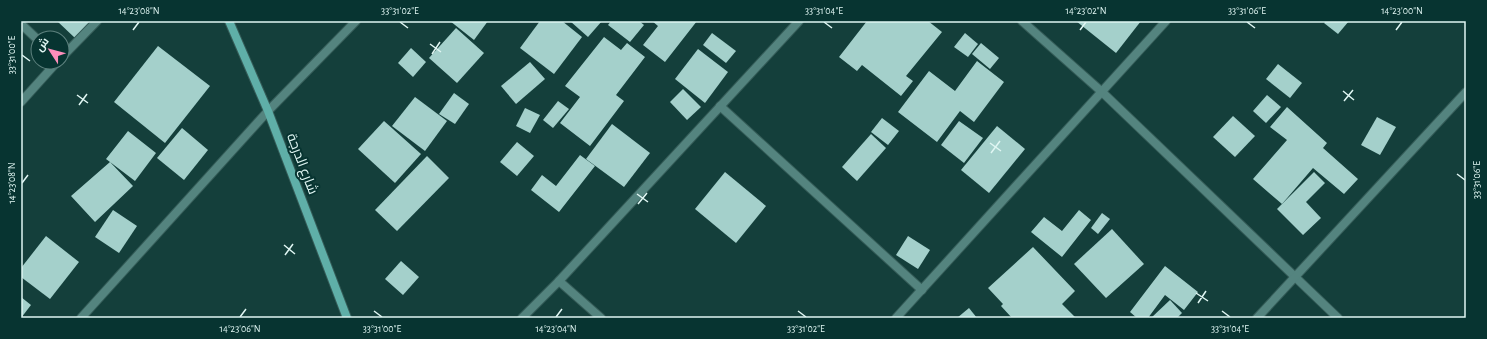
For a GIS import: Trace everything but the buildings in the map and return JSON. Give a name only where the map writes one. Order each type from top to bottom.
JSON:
[{"type":"street","points":[[70,49],[97,21]]},
{"type":"street","name":"شارع الدرجة","points":[[229,21],[268,111],[347,318]]},
{"type":"street","points":[[81,318],[268,111],[356,21]]},
{"type":"street","points":[[522,318],[559,281],[799,21]]},
{"type":"street","points":[[1022,21],[1102,92],[1338,318]]},
{"type":"street","points":[[896,318],[1166,21]]},
{"type":"street","points":[[21,24],[30,32]]},
{"type":"street","points":[[21,102],[50,70]]},
{"type":"street","points":[[1257,318],[1466,92]]},
{"type":"street","points":[[720,106],[922,290]]},
{"type":"street","points":[[559,281],[601,318]]}]
